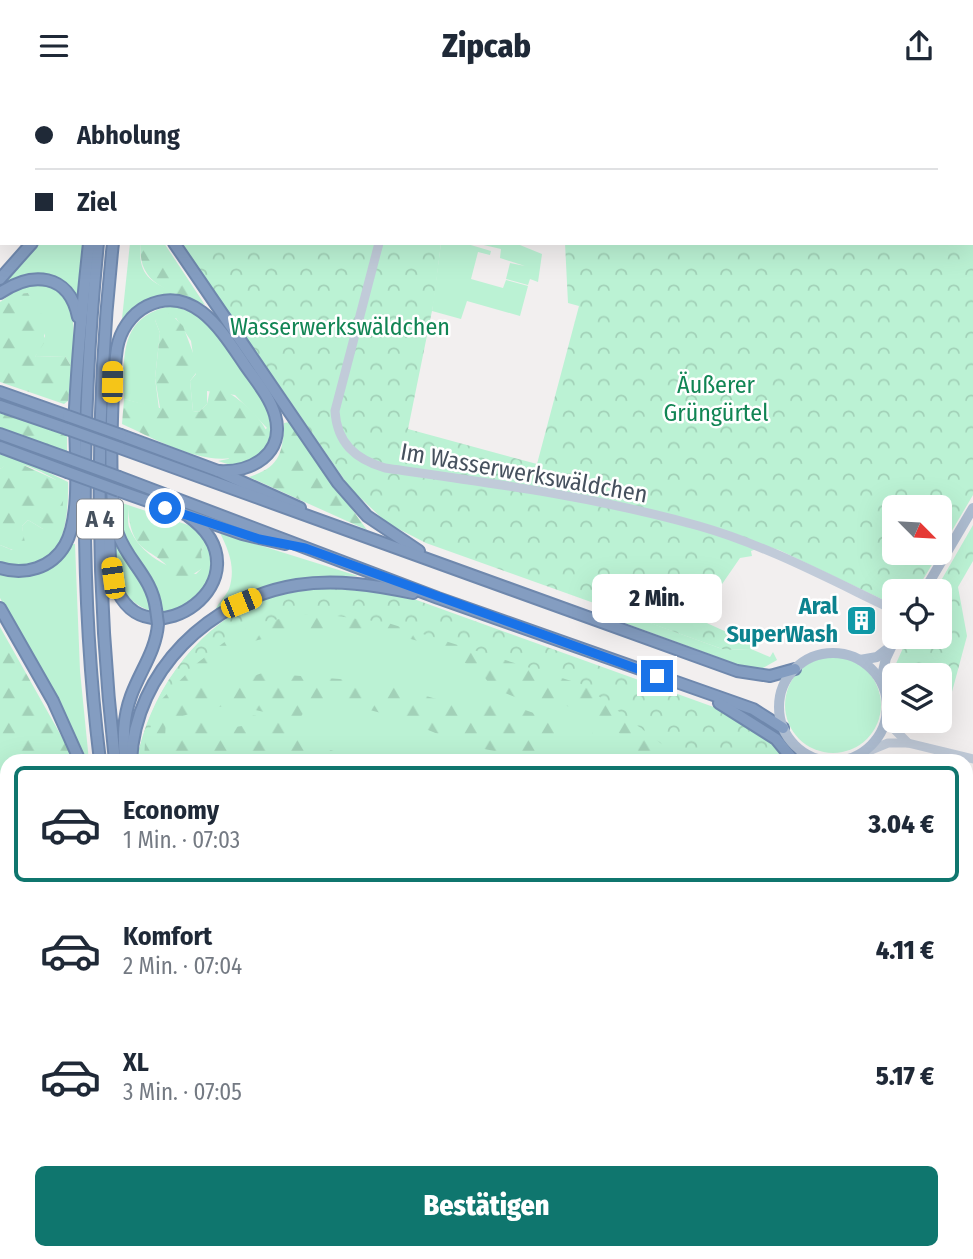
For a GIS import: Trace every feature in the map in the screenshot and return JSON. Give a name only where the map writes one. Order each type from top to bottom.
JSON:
[{"type":"highway","points":[[0,279],[30,245]]},
{"type":"highway","points":[[0,568],[26,571],[55,558],[68,537],[75,498],[80,329],[89,245]]},
{"type":"highway","name":"A 4","points":[[98,245],[87,396],[86,563],[100,754]]},
{"type":"highway","name":"A 4","points":[[114,245],[102,404],[100,513],[104,629],[114,754]]},
{"type":"highway","points":[[175,245],[348,495],[385,530],[440,562]]},
{"type":"highway","points":[[110,277],[113,342],[111,562],[121,597],[140,613],[156,617],[179,615],[201,602],[211,587],[216,563],[212,544],[206,533],[188,516]]},
{"type":"highway","points":[[0,293],[28,279],[53,282],[71,298],[80,329]]},
{"type":"highway","points":[[125,754],[125,716],[132,694],[155,645],[158,624],[148,580],[119,538],[113,507],[118,346],[130,320],[150,305],[166,301],[182,302],[209,316],[274,411],[276,436],[264,458],[245,470],[218,471]]},
{"type":"highway","points":[[2,392],[218,471],[334,525]]},
{"type":"highway","points":[[0,405],[748,674],[770,675],[794,669]]},
{"type":"highway","points":[[0,434],[438,598],[753,709],[783,728]]},
{"type":"highway","points":[[3,449],[188,516],[259,539],[305,548]]},
{"type":"highway","points":[[75,498],[86,563]]},
{"type":"highway","points":[[132,754],[144,703],[167,662],[201,627],[241,603],[285,587],[332,582],[375,585],[438,598]]},
{"type":"highway","points":[[0,608],[53,701],[77,754]]},
{"type":"highway","points":[[702,692],[776,739],[789,754]]},
{"type":"main road","points":[[931,579],[973,508]]},
{"type":"main road","points":[[860,660],[877,657],[887,649]]},
{"type":"main road","points":[[808,754],[796,746],[783,728],[779,708],[781,694],[794,669],[807,659],[827,653],[848,655],[860,660],[881,680],[889,649]]},
{"type":"main road","points":[[859,754],[876,738],[882,722]]},
{"type":"main road","points":[[795,754],[796,746]]},
{"type":"street","name":"Im Wasserwerkswäldchen","points":[[378,245],[336,401],[339,433],[360,458],[385,468],[596,501],[700,526],[753,545],[882,604]]},
{"type":"street","points":[[898,733],[908,743]]},
{"type":"street","points":[[859,754],[888,743],[908,743],[953,754]]},
{"type":"green space","points":[[37,245],[84,245],[78,299],[70,287],[52,275],[32,275],[0,289]]},
{"type":"green space","points":[[130,245],[141,245],[141,263],[147,276],[177,293],[139,304],[122,319]]},
{"type":"green space","points":[[141,245],[165,245],[205,305],[159,285],[144,269]]},
{"type":"green space","name":"Äußerer Grüngürtel","points":[[182,245],[441,245],[434,301],[408,429],[537,464],[579,306],[568,303],[565,245],[973,245],[973,495],[952,531],[952,495],[882,495],[882,565],[932,565],[923,579],[882,579],[882,599],[779,550],[765,546],[751,551],[752,556],[740,558],[698,619],[753,644],[751,649],[725,650],[426,543],[387,523],[350,488]]},
{"type":"green space","points":[[441,245],[471,245],[491,251],[490,255],[478,252],[471,279],[503,288],[506,280],[528,286],[520,316],[467,301],[461,319],[432,311]]},
{"type":"green space","points":[[484,245],[520,245],[542,254],[538,282],[530,279],[528,285],[506,279],[510,263],[525,266],[500,258],[501,249]]},
{"type":"green space","points":[[25,284],[56,291],[71,309],[74,337],[72,368],[65,356],[35,357],[45,336],[28,293],[0,302]]},
{"type":"green space","points":[[28,293],[36,309],[44,316],[44,343],[35,357],[65,356],[72,368],[68,401],[64,404],[0,382],[0,302],[15,294]]},
{"type":"green space","points":[[171,306],[193,314],[214,329],[225,341],[258,392],[271,424],[272,435],[265,449],[254,461],[234,465],[218,461],[228,459],[267,428],[235,395],[207,391],[207,404],[199,412],[193,411],[190,381],[196,374],[191,341],[176,318],[155,320],[160,333],[155,378],[159,409],[124,399],[125,353],[133,328],[154,311]]},
{"type":"green space","points":[[170,313],[183,326],[199,369],[190,381],[193,411],[199,412],[207,404],[211,385],[227,392],[246,405],[266,430],[268,437],[253,451],[217,459],[197,455],[157,441],[122,424],[124,399],[160,408],[155,378],[160,333],[155,320]]},
{"type":"green space","points":[[0,410],[67,434],[67,454],[0,428]]},
{"type":"green space","points":[[289,422],[367,530],[249,477],[267,469],[278,457],[284,423]]},
{"type":"green space","points":[[0,454],[35,466],[68,482],[63,532],[49,558],[36,565],[20,567],[0,563],[0,545],[12,550],[24,543],[22,526],[28,520],[43,529],[56,480],[36,469],[21,465],[14,464],[0,469]]},
{"type":"green space","points":[[7,464],[21,464],[56,480],[63,498],[62,510],[52,527],[43,529],[28,520],[22,526],[25,543],[22,548],[13,550],[0,545],[0,469]]},
{"type":"green space","points":[[116,501],[128,505],[129,527],[140,546],[166,565],[196,574],[202,568],[201,552],[205,543],[209,545],[211,572],[203,592],[186,605],[161,613],[153,579],[122,534]]},
{"type":"green space","points":[[128,505],[194,527],[203,535],[205,543],[201,552],[203,568],[187,578],[175,577],[168,567],[139,544],[130,523]]},
{"type":"green space","points":[[973,525],[973,561],[958,587],[967,636],[952,692],[952,663],[896,663],[903,649],[952,649],[952,579],[942,579]]},
{"type":"green space","points":[[220,533],[358,576],[318,578],[283,584],[250,595],[214,614],[229,589],[232,574],[229,553]]},
{"type":"green space","points":[[116,540],[141,576],[153,612],[141,607],[125,593],[118,575]]},
{"type":"green space","points":[[69,544],[75,544],[80,671],[88,754],[81,754],[59,704],[0,598],[0,572],[31,574],[48,567]]},
{"type":"green space","points":[[326,588],[400,594],[722,710],[778,742],[786,754],[675,754],[584,685],[388,623],[315,613],[256,623],[231,637],[196,664],[160,701],[145,742],[144,754],[139,754],[151,713],[162,690],[192,650],[230,617],[261,601],[288,593]]},
{"type":"green space","points":[[301,591],[525,645],[706,754],[640,754],[625,736],[608,728],[591,735],[598,725],[559,701],[546,701],[543,708],[492,688],[472,667],[432,646],[380,632],[326,630],[299,632],[226,647],[209,658],[206,676],[210,683],[225,687],[237,685],[262,673],[378,682],[464,707],[483,705],[490,695],[509,701],[506,711],[520,716],[525,710],[544,717],[554,729],[558,743],[554,748],[509,754],[465,745],[396,717],[336,701],[308,705],[299,720],[245,708],[213,707],[166,719],[165,738],[181,737],[185,722],[207,719],[207,727],[213,730],[242,726],[246,714],[297,724],[303,741],[343,754],[139,754],[151,714],[177,668],[212,630],[232,615],[260,602]]},
{"type":"green space","points":[[623,613],[725,650],[751,649],[770,657],[773,652],[777,660],[763,668],[742,666],[619,621]]},
{"type":"green space","points":[[365,619],[584,685],[675,754],[144,754],[145,742],[196,664],[231,637]]},
{"type":"green space","points":[[0,627],[70,754],[0,754]]},
{"type":"green space","points":[[833,657],[851,661],[867,671],[877,687],[881,705],[877,723],[867,739],[851,749],[833,753],[815,749],[799,739],[789,723],[785,705],[789,687],[799,671],[815,661]]},
{"type":"place","name":"Aral SuperWash","points":[[861,620]]},
{"type":"route","points":[[165,508],[259,539],[305,548],[657,676]]},
{"type":"park label","name":"Wasserwerkswäldchen","points":[[340,327]]}]
